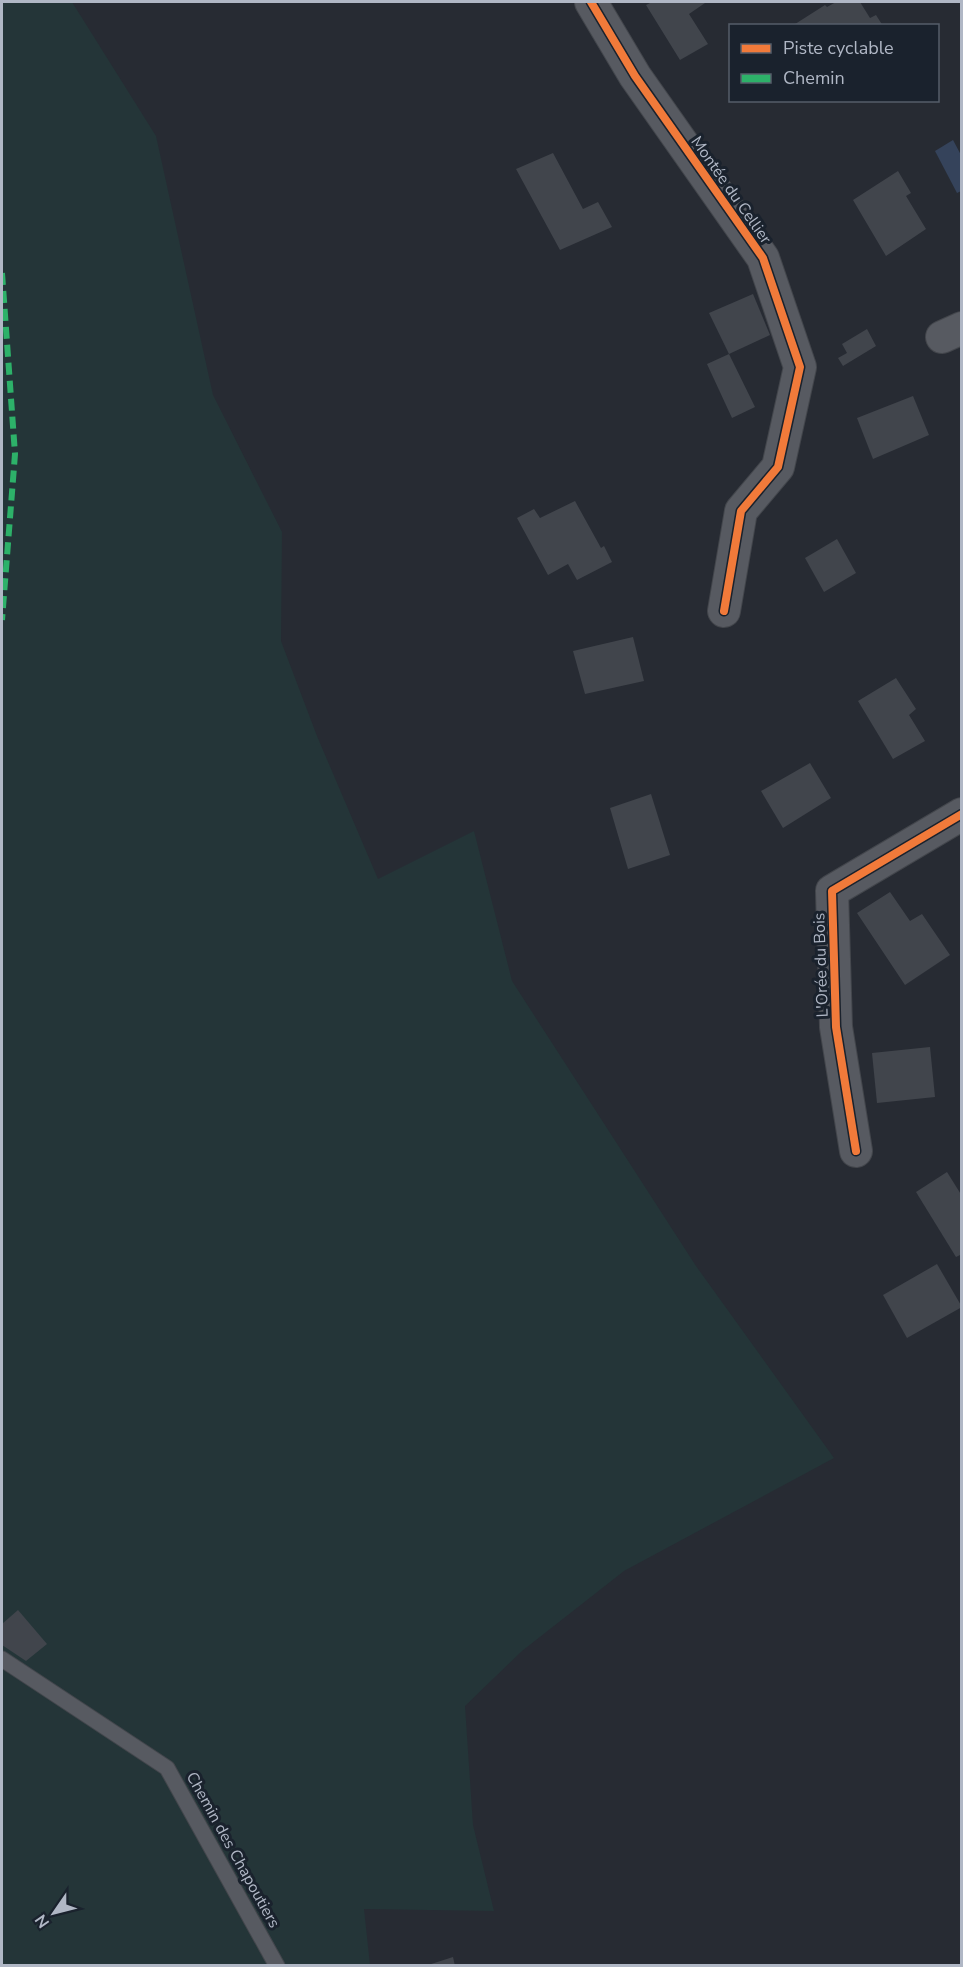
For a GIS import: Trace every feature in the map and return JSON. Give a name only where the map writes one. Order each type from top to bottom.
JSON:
[{"type":"street","name":"Montée du Cellier","points":[[591,2],[635,76],[763,258],[800,367],[778,467],[741,511],[724,611]]},
{"type":"street","name":"L'Orée du Bois","points":[[856,1151],[836,1027],[832,891],[962,814]]},
{"type":"lane","name":"Chemin des Chapoutiers","points":[[2,1659],[167,1768],[277,1965]]},
{"type":"shaded area","points":[[2,2],[72,2],[156,136],[213,395],[282,532],[281,641],[317,736],[378,879],[474,831],[512,981],[696,1266],[834,1458],[624,1571],[522,1651],[465,1706],[473,1825],[494,1911],[364,1909],[370,1965],[2,1966]]},
{"type":"water","points":[[953,140],[961,155],[961,191],[957,193],[935,151]]},
{"type":"building","points":[[652,2],[704,2],[689,14],[708,44],[680,60],[646,5]]},
{"type":"building","points":[[836,2],[860,2],[870,18],[876,15],[882,24],[795,24],[825,5],[827,7]]},
{"type":"building","points":[[553,153],[583,209],[598,202],[612,227],[560,250],[516,169]]},
{"type":"building","points":[[898,171],[911,193],[906,196],[926,229],[886,256],[853,200]]},
{"type":"building","points":[[753,294],[770,335],[729,354],[709,313]]},
{"type":"building","points":[[867,329],[876,346],[843,366],[838,358],[847,353],[842,344]]},
{"type":"building","points":[[729,354],[755,407],[732,418],[707,364]]},
{"type":"building","points":[[913,396],[929,435],[873,459],[857,418]]},
{"type":"building","points":[[575,501],[601,548],[604,546],[612,562],[577,580],[568,564],[548,575],[517,518],[534,509],[540,518]]},
{"type":"building","points":[[837,539],[856,573],[824,592],[805,558]]},
{"type":"building","points":[[633,637],[644,681],[585,694],[573,651]]},
{"type":"building","points":[[896,678],[916,709],[909,715],[925,741],[893,759],[858,701]]},
{"type":"building","points":[[810,763],[831,798],[783,828],[761,791]]},
{"type":"building","points":[[651,794],[670,855],[628,869],[610,808]]},
{"type":"building","points":[[890,892],[910,921],[922,914],[950,955],[905,985],[857,913]]},
{"type":"building","points":[[930,1047],[935,1097],[877,1103],[872,1053]]},
{"type":"building","points":[[947,1172],[962,1196],[962,1254],[956,1257],[916,1192]]},
{"type":"building","points":[[937,1264],[962,1307],[907,1338],[883,1295]]},
{"type":"building","points":[[18,1610],[47,1644],[26,1661],[2,1645],[2,1624]]},
{"type":"building","points":[[453,1957],[455,1966],[428,1966],[428,1965]]},
{"type":"marked path","points":[[2,273],[15,454],[2,620]]},
{"type":"cycle path","points":[[591,2],[635,76],[763,258],[800,367],[778,467],[741,511],[724,611]]},
{"type":"cycle path","points":[[856,1151],[836,1027],[832,891],[962,814]]}]
